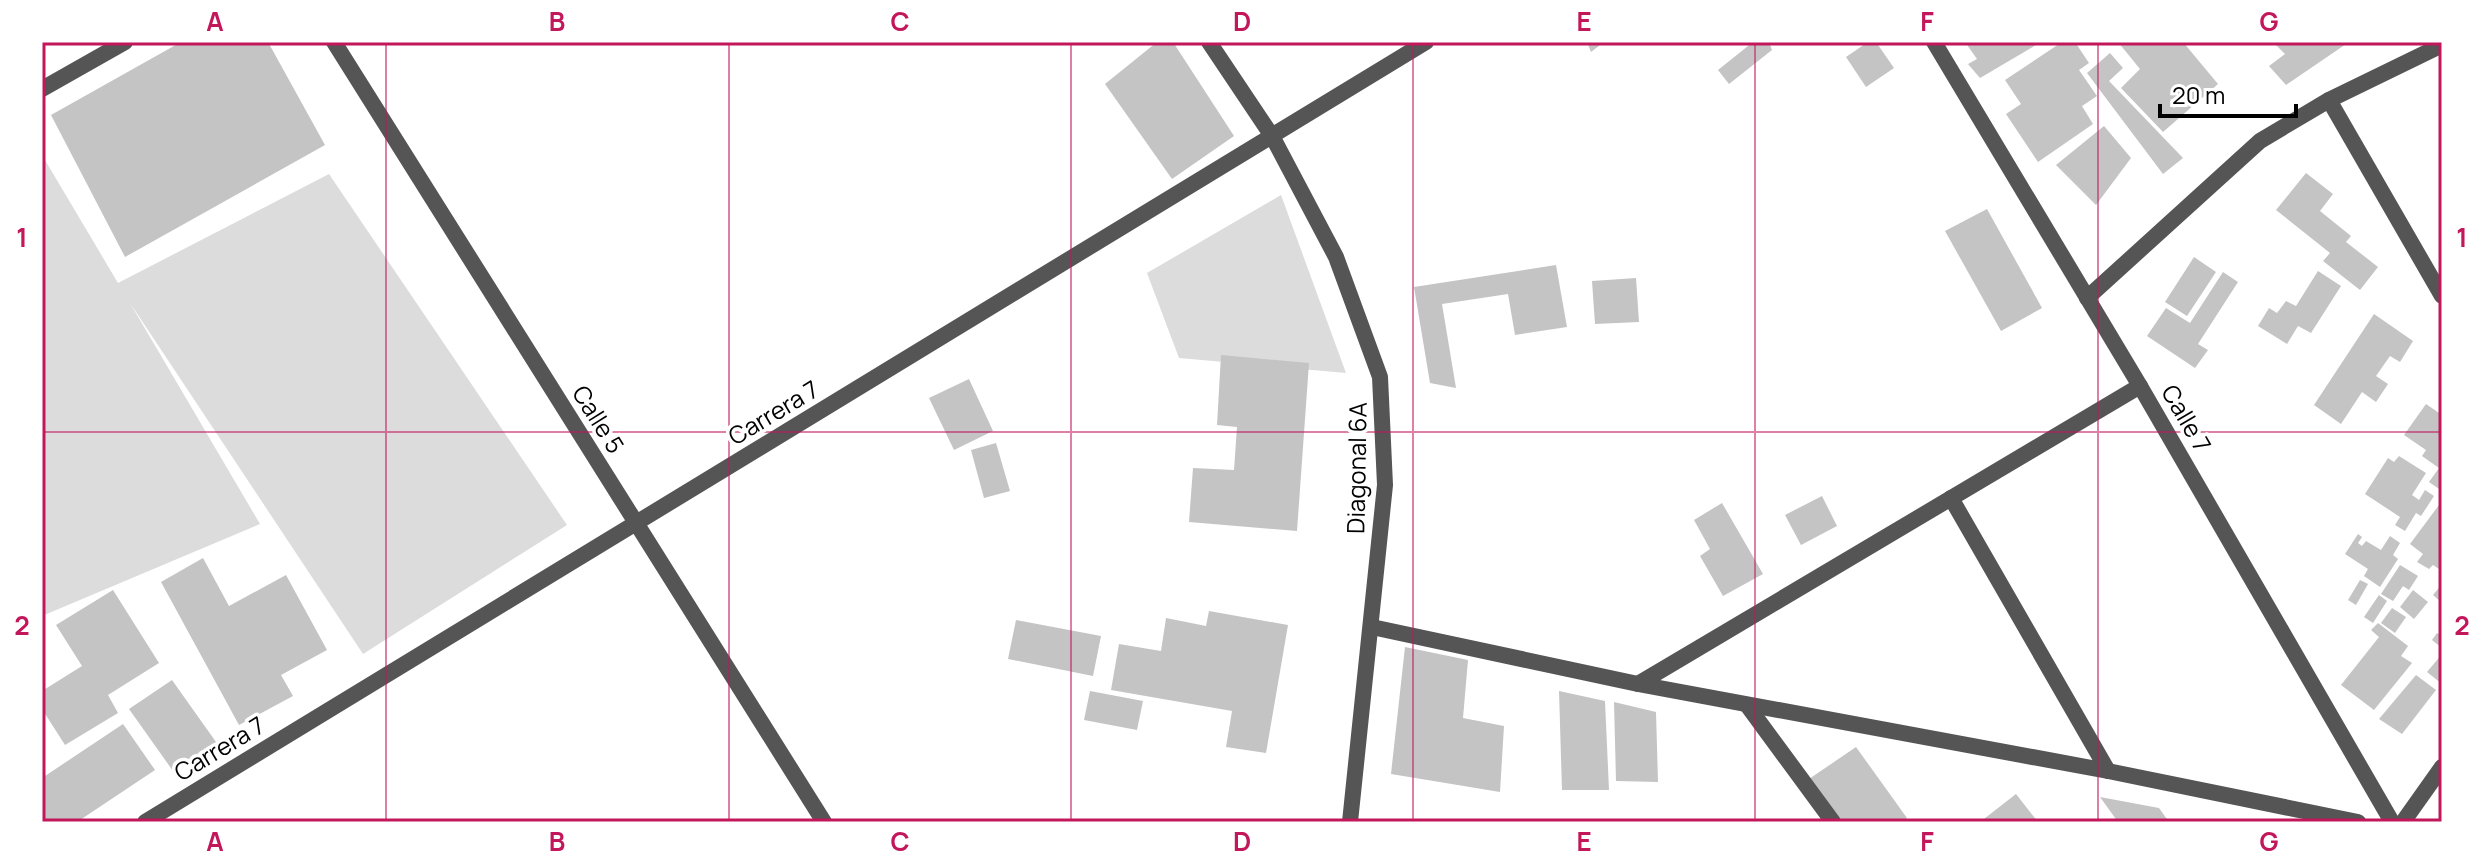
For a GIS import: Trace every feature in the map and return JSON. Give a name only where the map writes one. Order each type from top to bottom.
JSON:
[{"type":"street","points":[[42,89],[125,42]]},
{"type":"street","name":"Calle 5","points":[[334,42],[824,822]]},
{"type":"street","name":"Diagonal 6A","points":[[1209,42],[1272,136],[1336,257],[1380,377],[1385,485],[1350,822]]},
{"type":"street","name":"Carrera 7","points":[[145,822],[1426,42]]},
{"type":"street","name":"Calle 7","points":[[1934,42],[2140,386],[2392,822]]},
{"type":"street","points":[[2087,298],[2260,141],[2329,100],[2442,45]]},
{"type":"street","points":[[2329,100],[2442,296]]},
{"type":"street","points":[[1638,684],[2140,386]]},
{"type":"street","points":[[1951,498],[2108,771]]},
{"type":"street","points":[[1372,627],[1638,684],[2108,771],[2358,822]]},
{"type":"street","points":[[1747,705],[1833,822]]},
{"type":"street","points":[[2403,822],[2442,767]]},
{"type":"shaded area","points":[[42,155],[118,283],[329,174],[567,525],[363,654],[130,303],[260,524],[42,616]]},
{"type":"shaded area","points":[[1281,195],[1346,373],[1179,358],[1147,273]]},
{"type":"building","points":[[181,42],[268,42],[325,145],[125,257],[51,115]]},
{"type":"building","points":[[1157,42],[1173,42],[1234,136],[1172,179],[1105,84]]},
{"type":"building","points":[[1587,42],[1604,42],[1591,52]]},
{"type":"building","points":[[1753,42],[1769,42],[1772,50],[1729,84],[1718,70]]},
{"type":"building","points":[[1868,42],[1876,42],[1894,68],[1866,87],[1846,57]]},
{"type":"building","points":[[1965,42],[2041,42],[1980,78],[1968,64],[1977,59]]},
{"type":"building","points":[[2062,42],[2075,42],[2089,63],[2079,70],[2097,96],[2082,106],[2093,124],[2038,162],[2006,114],[2021,104],[2005,80]]},
{"type":"building","points":[[2118,42],[2183,42],[2218,84],[2163,132],[2121,88],[2140,69]]},
{"type":"building","points":[[2273,42],[2349,42],[2286,85],[2269,66],[2285,54]]},
{"type":"building","points":[[2110,53],[2123,68],[2109,81],[2183,158],[2163,174],[2087,73]]},
{"type":"building","points":[[2104,126],[2131,158],[2096,205],[2056,165]]},
{"type":"building","points":[[2306,173],[2333,194],[2320,211],[2351,236],[2346,242],[2378,267],[2360,290],[2323,261],[2330,253],[2276,210]]},
{"type":"building","points":[[1987,209],[2042,308],[2001,331],[1945,231]]},
{"type":"building","points":[[2194,257],[2216,272],[2187,316],[2165,302]]},
{"type":"building","points":[[1556,265],[1567,327],[1515,335],[1508,294],[1442,304],[1456,388],[1430,383],[1414,287]]},
{"type":"building","points":[[2318,271],[2341,286],[2311,333],[2298,326],[2287,344],[2258,326],[2269,308],[2277,313],[2286,301],[2296,306]]},
{"type":"building","points":[[2223,272],[2238,282],[2198,344],[2208,350],[2195,368],[2147,336],[2166,308],[2190,323]]},
{"type":"building","points":[[1636,278],[1639,322],[1595,324],[1592,281]]},
{"type":"building","points":[[2374,314],[2413,341],[2400,362],[2390,356],[2376,376],[2388,384],[2376,402],[2362,392],[2341,424],[2314,405]]},
{"type":"building","points":[[1221,355],[1309,363],[1297,531],[1189,522],[1193,468],[1234,470],[1237,427],[1217,425]]},
{"type":"building","points":[[969,379],[993,431],[954,450],[929,398]]},
{"type":"building","points":[[2426,404],[2442,415],[2442,491],[2429,482],[2439,468],[2422,456],[2426,450],[2404,435]]},
{"type":"building","points":[[996,443],[1010,491],[984,498],[971,450]]},
{"type":"building","points":[[2399,456],[2426,473],[2412,495],[2419,500],[2425,490],[2434,496],[2421,516],[2416,513],[2405,531],[2395,525],[2400,517],[2365,494],[2388,458],[2394,462]]},
{"type":"building","points":[[1822,496],[1837,526],[1801,545],[1785,515]]},
{"type":"building","points":[[2442,501],[2442,571],[2433,565],[2429,569],[2417,562],[2423,554],[2410,544]]},
{"type":"building","points":[[1722,503],[1763,574],[1723,596],[1700,556],[1710,549],[1694,520]]},
{"type":"building","points":[[2358,534],[2362,537],[2358,543],[2362,546],[2366,541],[2381,550],[2390,536],[2400,543],[2393,555],[2398,559],[2380,587],[2364,576],[2368,569],[2345,554]]},
{"type":"building","points":[[203,558],[229,606],[286,575],[327,650],[281,675],[293,696],[239,725],[161,582]]},
{"type":"building","points":[[2400,565],[2418,576],[2409,590],[2403,586],[2393,601],[2381,594]]},
{"type":"building","points":[[2360,580],[2368,584],[2356,605],[2348,600]]},
{"type":"building","points":[[2442,584],[2442,603],[2433,595]]},
{"type":"building","points":[[113,590],[159,663],[108,695],[118,713],[65,745],[42,709],[42,691],[82,666],[56,625]]},
{"type":"building","points":[[2413,590],[2428,602],[2414,619],[2400,607]]},
{"type":"building","points":[[2379,595],[2387,601],[2373,623],[2364,617]]},
{"type":"building","points":[[2392,608],[2406,617],[2395,633],[2381,623]]},
{"type":"building","points":[[1209,611],[1288,625],[1266,753],[1226,747],[1232,711],[1111,690],[1119,644],[1161,651],[1166,618],[1206,626]]},
{"type":"building","points":[[1016,620],[1101,636],[1093,676],[1008,659]]},
{"type":"building","points":[[2378,623],[2408,646],[2401,656],[2412,663],[2374,710],[2341,685],[2379,637],[2371,630]]},
{"type":"building","points":[[2437,633],[2442,636],[2442,648],[2432,640]]},
{"type":"building","points":[[1405,647],[1468,660],[1463,718],[1504,726],[1500,792],[1391,774]]},
{"type":"building","points":[[2442,654],[2442,684],[2427,672]]},
{"type":"building","points":[[2416,675],[2436,690],[2402,734],[2379,719]]},
{"type":"building","points":[[172,680],[216,742],[173,771],[129,709]]},
{"type":"building","points":[[1090,691],[1143,701],[1137,730],[1084,720]]},
{"type":"building","points":[[1559,691],[1605,701],[1609,790],[1562,790]]},
{"type":"building","points":[[1614,702],[1656,712],[1658,782],[1616,781]]},
{"type":"building","points":[[123,724],[155,770],[77,822],[42,822],[42,778]]},
{"type":"building","points":[[1856,747],[1907,818],[1900,822],[1839,822],[1809,779]]},
{"type":"building","points":[[2016,794],[2038,822],[1980,822]]},
{"type":"building","points":[[2100,797],[2159,808],[2169,822],[2118,822]]}]
